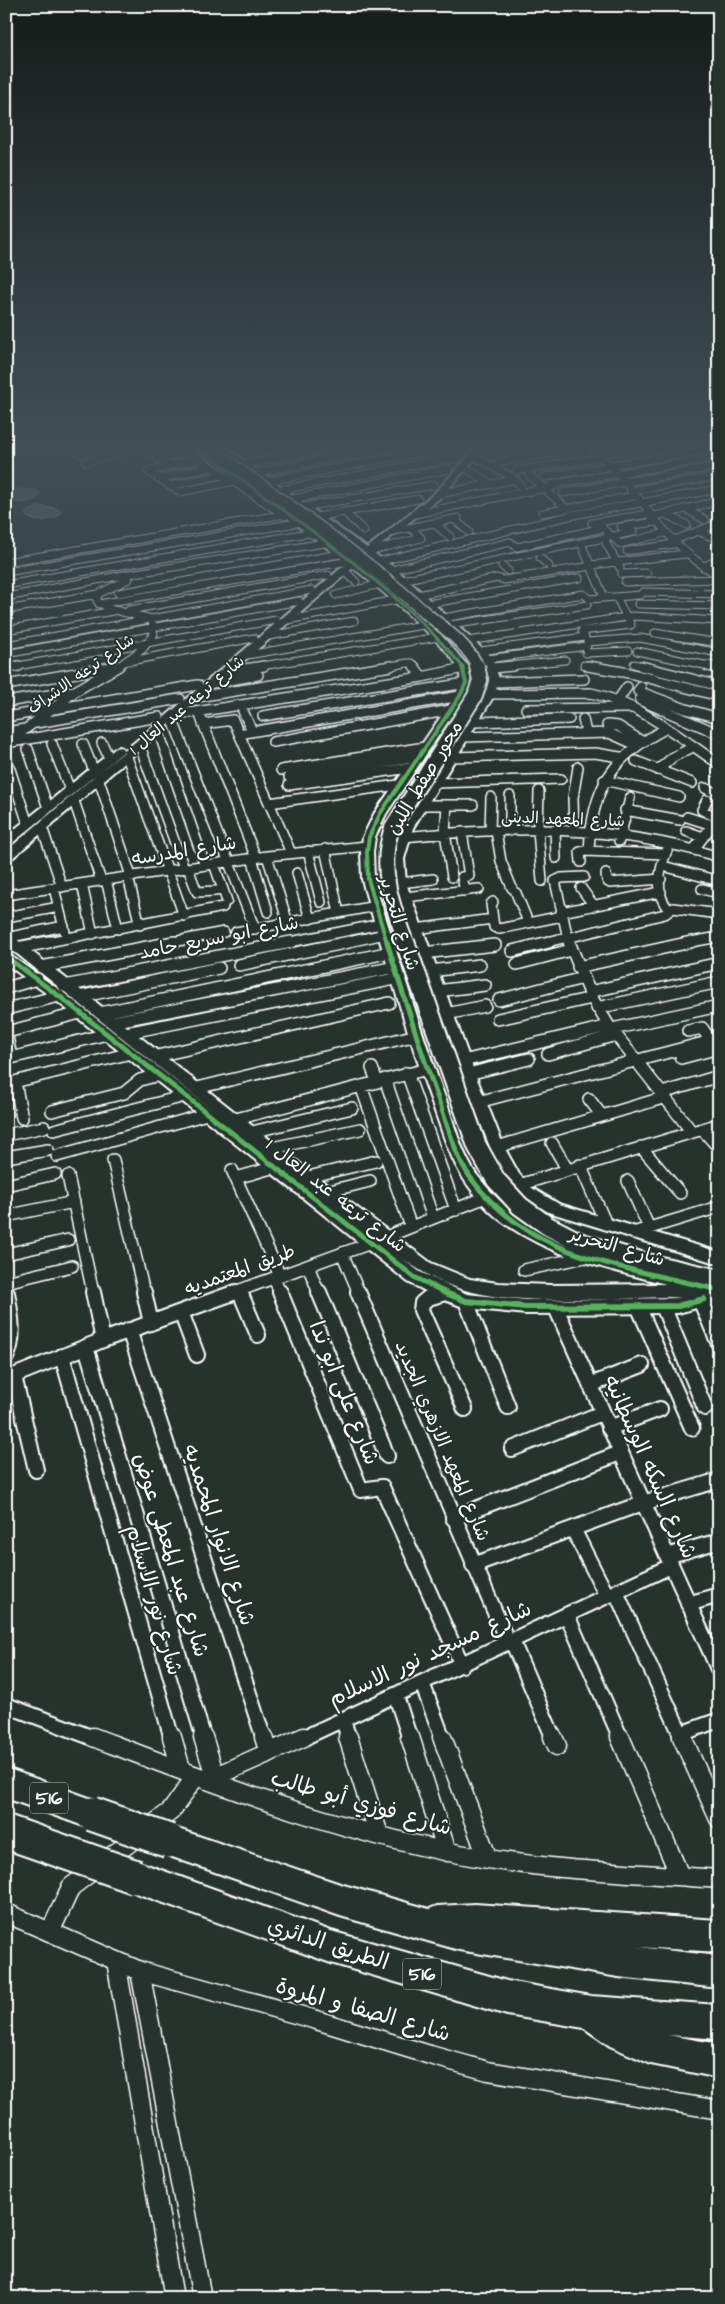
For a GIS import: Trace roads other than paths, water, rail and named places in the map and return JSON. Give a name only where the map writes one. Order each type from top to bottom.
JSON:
[{"type":"highway","name":"516","points":[[6,1783],[340,1900],[421,1924],[459,1934],[618,1961],[716,1972]]},
{"type":"highway","name":"الطريق الدائري","points":[[7,1832],[331,1947],[507,1998],[591,2013],[719,2022]]},
{"type":"highway","points":[[421,1924],[475,1920],[719,1936]]},
{"type":"highway","points":[[591,2013],[625,2038],[646,2047],[719,2061]]},
{"type":"main road","name":"محور صفط اللبن","points":[[358,557],[381,573],[456,640],[470,655],[479,671],[479,688],[475,696],[392,828],[386,846],[384,864],[392,901],[477,1146],[486,1166],[499,1186],[516,1204],[538,1221],[562,1235],[590,1247],[619,1256],[719,1279]]},
{"type":"main road","name":"محور صفط اللبن","points":[[362,557],[384,572],[460,639],[474,654],[483,670],[485,679],[481,696],[398,829],[389,863],[396,900],[492,1163],[504,1182],[521,1200],[542,1217],[566,1231],[621,1251],[719,1274]]},
{"type":"street","points":[[6,562],[36,557]]},
{"type":"street","points":[[6,572],[100,557]]},
{"type":"street","points":[[6,584],[192,557]]},
{"type":"street","points":[[6,597],[225,557]]},
{"type":"street","points":[[263,716],[466,683],[464,668],[438,637],[380,584],[339,557]]},
{"type":"street","name":"شارع ترعه عبد العال 1","points":[[6,857],[42,826],[72,796],[127,756],[174,718],[197,691],[328,575],[345,562],[362,557]]},
{"type":"street","points":[[373,557],[392,570],[486,660],[492,688]]},
{"type":"street","points":[[392,570],[448,557]]},
{"type":"street","points":[[405,583],[531,557]]},
{"type":"street","points":[[405,583],[488,569],[505,568],[546,557]]},
{"type":"street","points":[[587,557],[602,592]]},
{"type":"street","points":[[614,557],[624,582],[639,607],[719,606]]},
{"type":"street","points":[[662,557],[672,566]]},
{"type":"street","points":[[488,569],[497,578],[504,580],[666,557]]},
{"type":"street","points":[[688,557],[716,574]]},
{"type":"street","points":[[540,558],[549,566]]},
{"type":"street","points":[[703,567],[719,559]]},
{"type":"street","points":[[641,560],[646,567]]},
{"type":"street","points":[[345,562],[356,582]]},
{"type":"street","points":[[6,610],[98,599],[345,562]]},
{"type":"street","name":"شارع ترعه عبد العال 1","points":[[97,776],[109,758],[180,699],[214,683],[247,655],[253,642],[269,636],[288,620],[345,562]]},
{"type":"street","points":[[6,617],[98,599],[109,587],[147,572]]},
{"type":"street","points":[[622,574],[716,574]]},
{"type":"street","points":[[624,582],[716,574]]},
{"type":"street","points":[[6,630],[328,575]]},
{"type":"street","points":[[423,600],[497,578]]},
{"type":"street","points":[[423,600],[579,578]]},
{"type":"street","points":[[336,595],[380,584]]},
{"type":"street","points":[[569,585],[576,609]]},
{"type":"street","points":[[558,587],[562,598]]},
{"type":"street","points":[[6,654],[312,590]]},
{"type":"street","points":[[539,591],[546,611]]},
{"type":"street","points":[[468,641],[575,624],[600,610],[616,597],[631,596],[643,592],[719,594]]},
{"type":"street","points":[[450,625],[498,606],[518,605],[585,594],[600,610],[628,617],[648,616],[719,621]]},
{"type":"street","points":[[585,642],[631,626],[616,597]]},
{"type":"street","points":[[518,605],[515,600],[529,598]]},
{"type":"street","name":"شارع ترعه الاشراف","points":[[8,742],[77,690],[126,662],[150,642],[153,623],[118,611],[98,599]]},
{"type":"street","points":[[288,620],[396,600]]},
{"type":"street","points":[[6,645],[299,601]]},
{"type":"street","points":[[544,601],[556,609]]},
{"type":"street","points":[[472,602],[481,612]]},
{"type":"street","points":[[450,625],[576,609],[586,605]]},
{"type":"street","points":[[498,606],[503,617]]},
{"type":"street","points":[[269,636],[357,624],[344,609]]},
{"type":"street","points":[[450,625],[556,609],[576,609]]},
{"type":"street","points":[[6,668],[276,620]]},
{"type":"street","points":[[642,621],[719,629]]},
{"type":"street","points":[[575,624],[585,642],[584,679],[581,695]]},
{"type":"street","points":[[247,655],[423,625]]},
{"type":"street","points":[[486,660],[585,642],[638,635],[719,643]]},
{"type":"street","points":[[638,635],[719,653]]},
{"type":"street","points":[[226,672],[438,637]]},
{"type":"street","points":[[126,662],[253,642]]},
{"type":"street","points":[[585,642],[628,651]]},
{"type":"street","points":[[339,660],[397,651],[394,644]]},
{"type":"street","points":[[637,651],[719,668]]},
{"type":"street","points":[[486,660],[565,660]]},
{"type":"street","points":[[214,683],[324,662]]},
{"type":"street","points":[[6,717],[412,663],[422,677]]},
{"type":"street","points":[[634,664],[719,686]]},
{"type":"street","points":[[584,665],[618,668],[719,696]]},
{"type":"street","points":[[6,685],[117,666]]},
{"type":"street","points":[[174,718],[422,677],[464,668]]},
{"type":"street","points":[[492,688],[584,679]]},
{"type":"street","name":"شارع التحرير","points":[[466,683],[451,710],[380,814],[367,846],[368,879],[427,1068],[456,1149],[469,1174],[486,1197],[511,1220],[542,1239],[585,1257],[719,1290]]},
{"type":"street","points":[[618,700],[627,687]]},
{"type":"street","points":[[641,687],[638,691],[686,709],[692,708],[719,718]]},
{"type":"street","points":[[492,688],[581,695],[606,694],[719,764]]},
{"type":"street","name":"شارع التحرير","points":[[492,688],[403,837],[398,859],[400,883],[404,897],[478,1102],[507,1170],[519,1185],[535,1198],[554,1208],[633,1233],[716,1256]]},
{"type":"street","points":[[6,702],[77,690]]},
{"type":"street","points":[[544,693],[544,709]]},
{"type":"street","points":[[562,693],[564,705]]},
{"type":"street","points":[[239,734],[460,696]]},
{"type":"street","points":[[637,698],[719,734]]},
{"type":"street","points":[[6,732],[180,699]]},
{"type":"street","points":[[475,719],[544,709],[634,710],[648,703]]},
{"type":"street","points":[[273,742],[451,710]]},
{"type":"street","points":[[243,711],[252,731]]},
{"type":"street","points":[[202,721],[220,714]]},
{"type":"street","points":[[8,742],[159,717]]},
{"type":"street","points":[[174,718],[202,721],[233,720],[291,853]]},
{"type":"street","points":[[174,718],[255,929]]},
{"type":"street","points":[[475,719],[569,719]]},
{"type":"street","points":[[583,719],[586,733]]},
{"type":"street","points":[[202,721],[254,858],[268,912]]},
{"type":"street","points":[[607,725],[618,726],[639,743]]},
{"type":"street","points":[[589,851],[589,832],[599,790],[604,780],[620,757],[639,743],[665,729]]},
{"type":"street","points":[[18,958],[67,939],[184,916],[225,904],[158,730]]},
{"type":"street","points":[[464,736],[609,733],[639,743]]},
{"type":"street","points":[[102,743],[109,758]]},
{"type":"street","points":[[52,744],[103,881],[118,929]]},
{"type":"street","points":[[83,744],[97,776],[130,877],[140,925]]},
{"type":"street","points":[[140,746],[186,868],[197,892],[216,891]]},
{"type":"street","points":[[658,770],[673,757],[693,747]]},
{"type":"street","points":[[28,749],[48,808]]},
{"type":"street","points":[[281,770],[422,752]]},
{"type":"street","points":[[410,768],[289,781],[422,752]]},
{"type":"street","points":[[451,757],[595,753],[620,757]]},
{"type":"street","points":[[127,756],[184,916]]},
{"type":"street","points":[[6,757],[28,824]]},
{"type":"street","points":[[636,762],[692,783]]},
{"type":"street","points":[[574,832],[573,798],[578,767]]},
{"type":"street","points":[[438,779],[539,773]]},
{"type":"street","points":[[438,779],[561,779]]},
{"type":"street","points":[[604,780],[679,797]]},
{"type":"street","points":[[712,791],[719,784]]},
{"type":"street","points":[[270,803],[398,785]]},
{"type":"street","points":[[539,791],[538,830],[542,881]]},
{"type":"street","name":"شارع ترعه عبد العال 1","points":[[6,842],[48,808],[72,796]]},
{"type":"street","points":[[491,796],[493,831],[504,870],[528,922]]},
{"type":"street","points":[[510,796],[510,831]]},
{"type":"street","points":[[618,852],[619,835],[630,798]]},
{"type":"street","points":[[707,800],[702,810],[716,820]]},
{"type":"street","points":[[422,805],[473,805]]},
{"type":"street","points":[[447,805],[445,833],[452,877]]},
{"type":"street","points":[[625,810],[684,819],[716,820]]},
{"type":"street","points":[[695,848],[716,820]]},
{"type":"street","points":[[42,826],[58,888],[59,907],[67,939]]},
{"type":"street","points":[[555,830],[556,858]]},
{"type":"street","name":"شارع المعهد الدينى","points":[[403,837],[493,831],[555,830],[589,832],[671,841],[719,857]]},
{"type":"street","points":[[686,831],[703,837]]},
{"type":"street","points":[[462,832],[469,876],[462,877],[465,891]]},
{"type":"street","points":[[669,910],[663,904],[660,879],[665,854],[671,841]]},
{"type":"street","name":"شارع المدرسه","points":[[6,896],[267,856],[367,846]]},
{"type":"street","points":[[324,849],[339,913]]},
{"type":"street","points":[[308,851],[321,902]]},
{"type":"street","points":[[582,862],[580,852],[589,851],[665,854]]},
{"type":"street","points":[[267,856],[288,923]]},
{"type":"street","points":[[663,866],[718,878]]},
{"type":"street","points":[[297,873],[310,919]]},
{"type":"street","points":[[606,874],[607,881],[610,883],[660,879]]},
{"type":"street","points":[[584,876],[556,880],[567,938],[593,999],[612,1030],[638,1060],[664,1095],[697,1130],[719,1148]]},
{"type":"street","points":[[400,883],[433,879]]},
{"type":"street","points":[[82,884],[93,934]]},
{"type":"street","points":[[581,888],[594,906]]},
{"type":"street","points":[[404,897],[479,889]]},
{"type":"street","points":[[702,889],[719,893]]},
{"type":"street","points":[[493,902],[491,904],[494,927],[497,929],[661,892]]},
{"type":"street","points":[[236,932],[376,906]]},
{"type":"street","points":[[6,917],[59,907]]},
{"type":"street","points":[[512,951],[664,914],[678,907],[719,914]]},
{"type":"street","points":[[415,929],[493,920]]},
{"type":"street","points":[[6,988],[18,958],[64,926]]},
{"type":"street","points":[[239,964],[361,945],[383,929]]},
{"type":"street","name":"شارع ابو سريع حامد","points":[[6,1009],[62,991],[383,929]]},
{"type":"street","points":[[18,958],[224,932]]},
{"type":"street","points":[[578,967],[711,937],[719,937]]},
{"type":"street","points":[[423,953],[495,945]]},
{"type":"street","points":[[517,964],[571,950]]},
{"type":"street","points":[[80,1013],[6,1031],[9,1060],[106,1023],[391,952]]},
{"type":"street","name":"شارع ترعه عبد العال 1","points":[[18,958],[62,991],[80,1013],[126,1033],[157,1056],[191,1092],[207,1114],[275,1167],[378,1240],[425,1266],[468,1285],[498,1290],[550,1292],[678,1291],[707,1299]]},
{"type":"street","points":[[498,1019],[593,999],[719,963]]},
{"type":"street","points":[[430,971],[480,965]]},
{"type":"street","points":[[78,997],[219,968]]},
{"type":"street","points":[[106,1023],[398,973]]},
{"type":"street","points":[[126,1033],[398,973]]},
{"type":"street","points":[[499,1000],[583,978]]},
{"type":"street","points":[[593,999],[719,982]]},
{"type":"street","points":[[437,991],[485,985]]},
{"type":"street","name":"شارع ترعه عبد العال 1","points":[[62,991],[78,997],[106,1023],[131,1053],[159,1075],[236,1119],[326,1192],[378,1240],[414,1277],[444,1292],[466,1301],[508,1306],[556,1308],[678,1306],[707,1299]]},
{"type":"street","points":[[157,1056],[389,1003]]},
{"type":"street","points":[[446,1014],[486,1006]]},
{"type":"street","points":[[463,1061],[719,1006]]},
{"type":"street","points":[[478,1102],[711,1041],[702,1028],[688,1031]]},
{"type":"street","points":[[548,1054],[612,1030]]},
{"type":"street","points":[[6,1134],[49,1128],[417,1035]]},
{"type":"street","points":[[681,1058],[719,1048]]},
{"type":"street","points":[[22,1118],[11,1083],[131,1053]]},
{"type":"street","points":[[468,1074],[529,1058]]},
{"type":"street","points":[[372,1068],[381,1080],[433,1218]]},
{"type":"street","points":[[236,1119],[427,1068]]},
{"type":"street","points":[[407,1073],[456,1210]]},
{"type":"street","points":[[52,1111],[124,1093],[140,1080],[159,1075]]},
{"type":"street","points":[[497,1147],[602,1116],[719,1076]]},
{"type":"street","points":[[361,1086],[411,1227]]},
{"type":"street","points":[[589,1099],[602,1116]]},
{"type":"street","points":[[252,1132],[352,1108]]},
{"type":"street","points":[[6,1157],[52,1153],[207,1114]]},
{"type":"street","points":[[486,1197],[567,1169],[719,1124]]},
{"type":"street","points":[[272,1148],[360,1128]]},
{"type":"street","points":[[552,1143],[567,1169]]},
{"type":"street","points":[[642,1147],[680,1193]]},
{"type":"street","points":[[113,1160],[151,1322]]},
{"type":"street","points":[[308,1178],[376,1161]]},
{"type":"street","points":[[580,1165],[606,1224]]},
{"type":"street","points":[[275,1167],[234,1174],[277,1277]]},
{"type":"street","points":[[6,1185],[55,1174]]},
{"type":"street","points":[[68,1176],[103,1340]]},
{"type":"street","points":[[326,1192],[370,1181]]},
{"type":"street","points":[[628,1181],[649,1228]]},
{"type":"street","name":"طريق المعتمديه","points":[[10,1377],[129,1330],[378,1240],[486,1197]]},
{"type":"street","points":[[6,1216],[74,1202]]},
{"type":"street","points":[[633,1233],[719,1207]]},
{"type":"street","points":[[6,1254],[68,1240]]},
{"type":"street","name":"شارع المعهد الازهري الجديد","points":[[342,1253],[473,1565],[557,1746]]},
{"type":"street","points":[[524,1270],[585,1257]]},
{"type":"street","points":[[6,1282],[72,1266]]},
{"type":"street","points":[[308,1266],[387,1456]]},
{"type":"street","name":"شارع على ابو ندا","points":[[277,1277],[361,1490],[382,1487],[462,1664]]},
{"type":"street","points":[[240,1291],[258,1335]]},
{"type":"street","points":[[6,1292],[11,1339],[6,1356]]},
{"type":"street","points":[[444,1292],[428,1298],[422,1303],[421,1310],[465,1409]]},
{"type":"street","points":[[707,1299],[719,1344]]},
{"type":"street","points":[[466,1301],[508,1407]]},
{"type":"street","points":[[638,1306],[692,1428]]},
{"type":"street","points":[[663,1306],[705,1408]]},
{"type":"street","name":"شارع السكه الوسطانيه","points":[[556,1308],[688,1604],[717,1664]]},
{"type":"street","points":[[181,1312],[196,1355]]},
{"type":"street","name":"شارع الانوار المحمديه","points":[[129,1330],[269,1753]]},
{"type":"street","name":"شارع عبد المعطى عوض","points":[[86,1347],[200,1775]]},
{"type":"street","name":"شارع نور الاسلام","points":[[62,1356],[200,1775]]},
{"type":"street","points":[[590,1384],[642,1365]]},
{"type":"street","points":[[10,1377],[36,1470]]},
{"type":"street","points":[[609,1428],[660,1409]]},
{"type":"street","points":[[512,1449],[602,1413]]},
{"type":"street","points":[[453,1518],[620,1453]]},
{"type":"street","points":[[473,1565],[643,1503],[719,1480]]},
{"type":"street","points":[[573,1529],[612,1594],[719,1819]]},
{"type":"street","name":"شارع مسجد نور الاسلام","points":[[200,1775],[269,1753],[343,1720],[612,1594],[669,1561],[719,1541]]},
{"type":"street","points":[[688,1604],[719,1595]]},
{"type":"street","points":[[567,1615],[680,1876]]},
{"type":"street","points":[[422,1683],[488,1859]]},
{"type":"street","points":[[396,1696],[447,1852]]},
{"type":"street","name":"شارع فوزي أبو طالب","points":[[6,1704],[296,1811],[447,1852],[536,1867],[719,1879]]},
{"type":"street","points":[[343,1720],[379,1835]]},
{"type":"street","points":[[680,1734],[719,1720]]},
{"type":"street","points":[[50,1932],[71,1887],[172,1811],[200,1775]]},
{"type":"street","name":"شارع الصفا و المروة","points":[[6,1913],[140,1971],[488,2071],[719,2110]]},
{"type":"street","points":[[116,1961],[174,2298]]},
{"type":"street","points":[[140,1971],[202,2298]]}]
